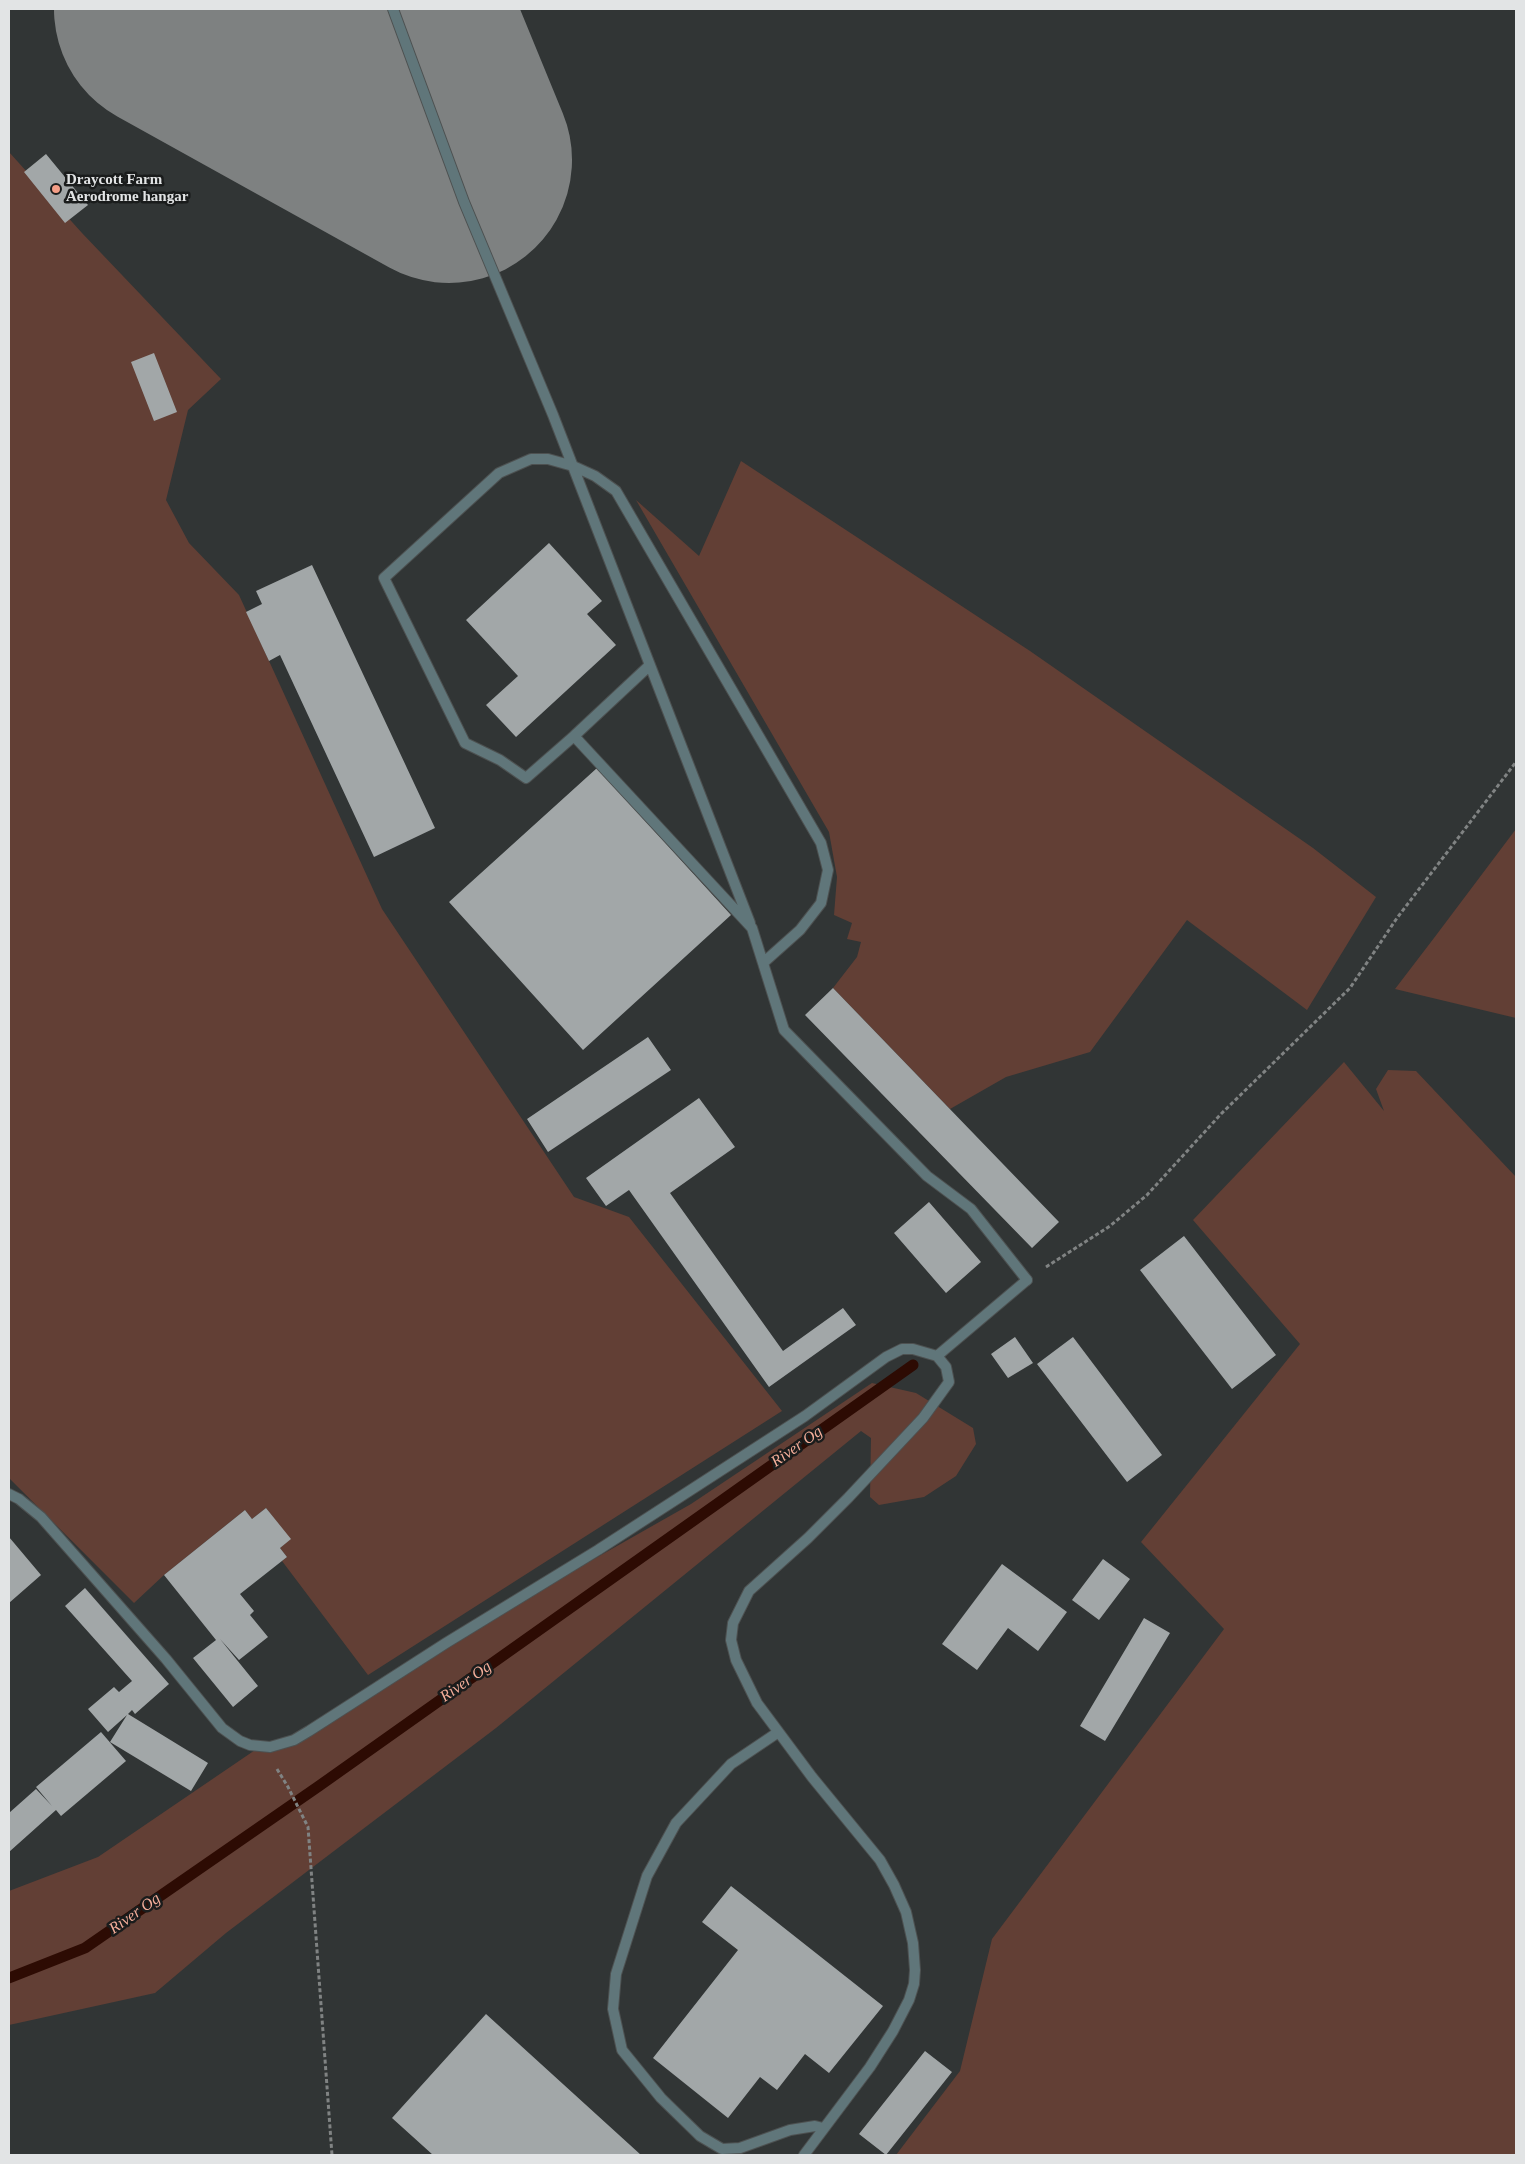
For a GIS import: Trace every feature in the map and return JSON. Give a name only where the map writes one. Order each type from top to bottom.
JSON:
[{"type":"street","points":[[393,9],[464,202],[573,466],[752,928],[784,1030],[927,1176],[971,1209],[1027,1280],[937,1356]]},
{"type":"street","points":[[650,665],[526,778],[500,760],[465,743],[384,578],[499,473],[531,459],[548,459],[573,466],[595,476],[616,491],[821,843],[828,870],[821,903],[800,930],[763,963]]},
{"type":"street","points":[[574,736],[752,928]]},
{"type":"street","points":[[9,1494],[19,1499],[41,1517],[166,1660],[222,1728],[240,1741],[250,1745],[270,1747],[294,1740],[309,1731],[446,1643],[598,1550],[805,1416],[886,1357],[902,1349],[913,1349],[937,1356],[946,1367],[949,1382],[923,1418],[841,1505],[749,1591],[733,1623],[730,1640],[736,1660],[757,1703],[880,1860],[906,1912],[913,1943],[915,1977],[909,2000],[893,2031],[870,2067],[804,2155]]},
{"type":"street","points":[[778,1732],[731,1764],[676,1823],[647,1876],[616,1974],[613,2009],[622,2050],[661,2098],[700,2136],[722,2149],[737,2152],[790,2130],[815,2126],[823,2128]]},
{"type":"path","points":[[1027,1280],[1127,1213],[1165,1176],[1221,1114],[1350,988],[1397,918],[1516,762]]},
{"type":"path","points":[[288,1787],[308,1827],[332,2155]]},
{"type":"shaded area","points":[[9,152],[82,233],[221,379],[188,410],[166,500],[189,543],[239,595],[382,909],[574,1197],[629,1217],[782,1411],[368,1675],[282,1561],[287,1557],[280,1548],[290,1539],[266,1508],[252,1519],[245,1510],[164,1575],[134,1603],[9,1478]]},
{"type":"shaded area","points":[[741,461],[1030,651],[1313,848],[1376,897],[1307,1010],[1187,920],[1090,1052],[1006,1077],[950,1109],[833,988],[857,957],[861,942],[847,939],[852,923],[834,915],[837,877],[829,832],[636,500],[699,556]]},
{"type":"shaded area","points":[[1516,829],[1516,1018],[1395,989],[1434,938]]},
{"type":"shaded area","points":[[1344,1062],[1384,1111],[1376,1089],[1388,1070],[1416,1071],[1516,1177],[1516,2155],[896,2155],[960,2071],[992,1939],[1224,1629],[1141,1542],[1300,1344],[1193,1220]]},
{"type":"shaded area","points":[[872,1383],[916,1393],[973,1428],[976,1444],[956,1476],[924,1497],[879,1505],[870,1497],[871,1438],[861,1431],[496,1728],[226,1933],[155,1993],[9,2025],[9,1891],[98,1857],[261,1746],[280,1745],[446,1643],[691,1504]]},
{"type":"building","name":"Draycott Farm Aerodrome hangar","points":[[46,154],[88,205],[65,223],[24,172]]},
{"type":"building","points":[[154,353],[177,412],[154,421],[131,362]]},
{"type":"building","points":[[549,543],[602,601],[587,614],[616,645],[516,737],[486,705],[518,676],[466,620]]},
{"type":"building","points":[[312,565],[435,828],[374,857],[280,655],[269,661],[246,612],[262,604],[256,591]]},
{"type":"building","points":[[597,768],[731,915],[583,1050],[449,902]]},
{"type":"building","points":[[833,988],[1059,1222],[1032,1248],[805,1015]]},
{"type":"building","points":[[648,1037],[671,1070],[548,1152],[527,1119]]},
{"type":"building","points":[[699,1098],[735,1147],[670,1193],[783,1351],[843,1308],[856,1325],[769,1387],[629,1190],[606,1206],[586,1178]]},
{"type":"building","points":[[929,1202],[981,1262],[946,1293],[894,1233]]},
{"type":"building","points":[[1184,1236],[1276,1355],[1232,1389],[1140,1270]]},
{"type":"building","points":[[1015,1337],[1033,1363],[1008,1378],[991,1354]]},
{"type":"building","points":[[1073,1337],[1162,1455],[1127,1482],[1037,1364]]},
{"type":"building","points":[[266,1508],[291,1539],[280,1548],[287,1557],[240,1594],[254,1611],[250,1615],[268,1637],[239,1660],[220,1639],[258,1686],[233,1707],[193,1658],[216,1640],[164,1575],[245,1510],[252,1519]]},
{"type":"building","points":[[9,1537],[41,1575],[9,1603]]},
{"type":"building","points":[[1103,1559],[1130,1579],[1099,1620],[1072,1600]]},
{"type":"building","points":[[1002,1564],[1067,1612],[1038,1651],[1008,1628],[977,1670],[942,1644]]},
{"type":"building","points":[[85,1588],[169,1684],[135,1714],[132,1710],[128,1714],[208,1763],[191,1791],[110,1742],[127,1715],[108,1732],[88,1709],[114,1687],[119,1692],[132,1681],[65,1606]]},
{"type":"building","points":[[1144,1618],[1170,1633],[1105,1741],[1080,1726]]},
{"type":"building","points":[[101,1732],[126,1761],[61,1816],[56,1810],[9,1852],[9,1813],[36,1789],[52,1806],[36,1787]]},
{"type":"building","points":[[731,1886],[883,2006],[829,2073],[805,2054],[777,2090],[760,2077],[728,2118],[653,2058],[738,1950],[702,1922]]},
{"type":"building","points":[[486,2014],[641,2155],[433,2155],[392,2118]]},
{"type":"building","points":[[925,2051],[952,2072],[886,2155],[859,2134]]},
{"type":"waterway","name":"River Og","points":[[9,1978],[85,1948],[319,1786],[913,1365]]},
{"type":"runway","points":[[177,9],[449,160],[387,9]]},
{"type":"place","name":"Draycott Farm Aerodrome hangar","points":[[56,189]]}]
